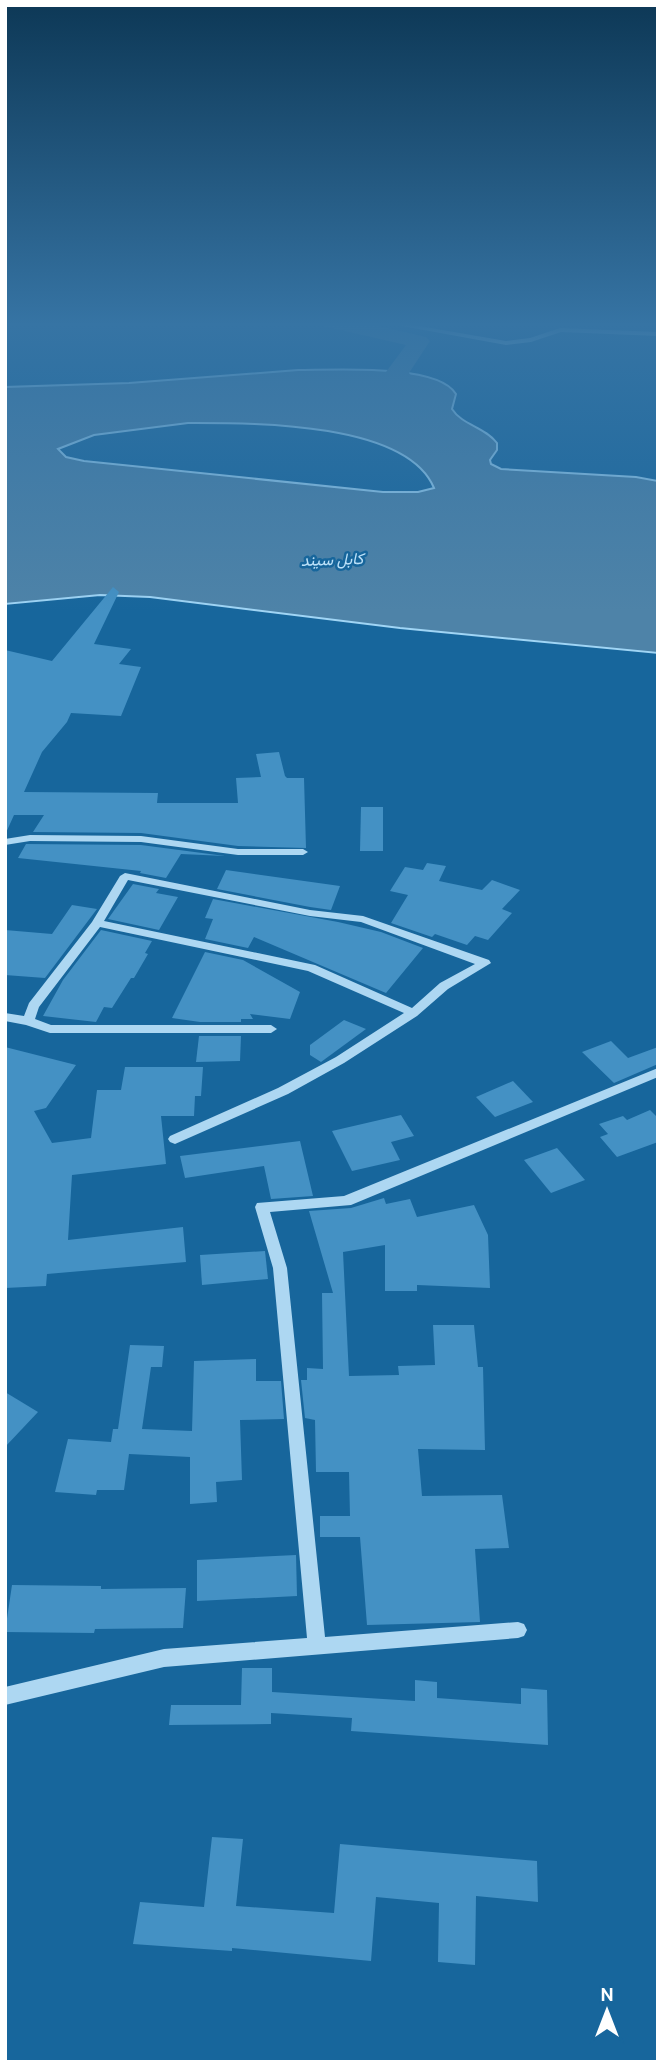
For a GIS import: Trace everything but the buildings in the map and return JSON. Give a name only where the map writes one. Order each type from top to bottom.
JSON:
[{"type":"street","points":[[5,842],[30,838],[141,839],[238,852],[303,852]]},
{"type":"street","points":[[28,1021],[33,1006],[97,923],[125,876],[310,913],[362,919],[485,963],[444,986],[413,1013],[340,1060],[283,1091],[174,1139]]},
{"type":"street","points":[[97,923],[311,968],[413,1013]]},
{"type":"street","points":[[5,1017],[50,1029],[271,1029]]},
{"type":"street","points":[[317,1646],[280,1268],[262,1207],[346,1201],[658,1072]]},
{"type":"street","points":[[5,1696],[164,1658],[518,1630]]},
{"type":"water","name":"کابل سيند","points":[[5,418],[461,418],[497,443],[497,450],[490,460],[491,464],[501,469],[636,477],[658,481],[658,653],[400,628],[150,597],[100,595],[5,604]],"holes":[[[188,423],[249,424],[324,430],[360,438],[392,450],[418,466],[434,488],[418,492],[383,492],[84,461],[66,457],[58,449],[94,435]]]},
{"type":"waterway","points":[[429,418],[431,422]]}]
